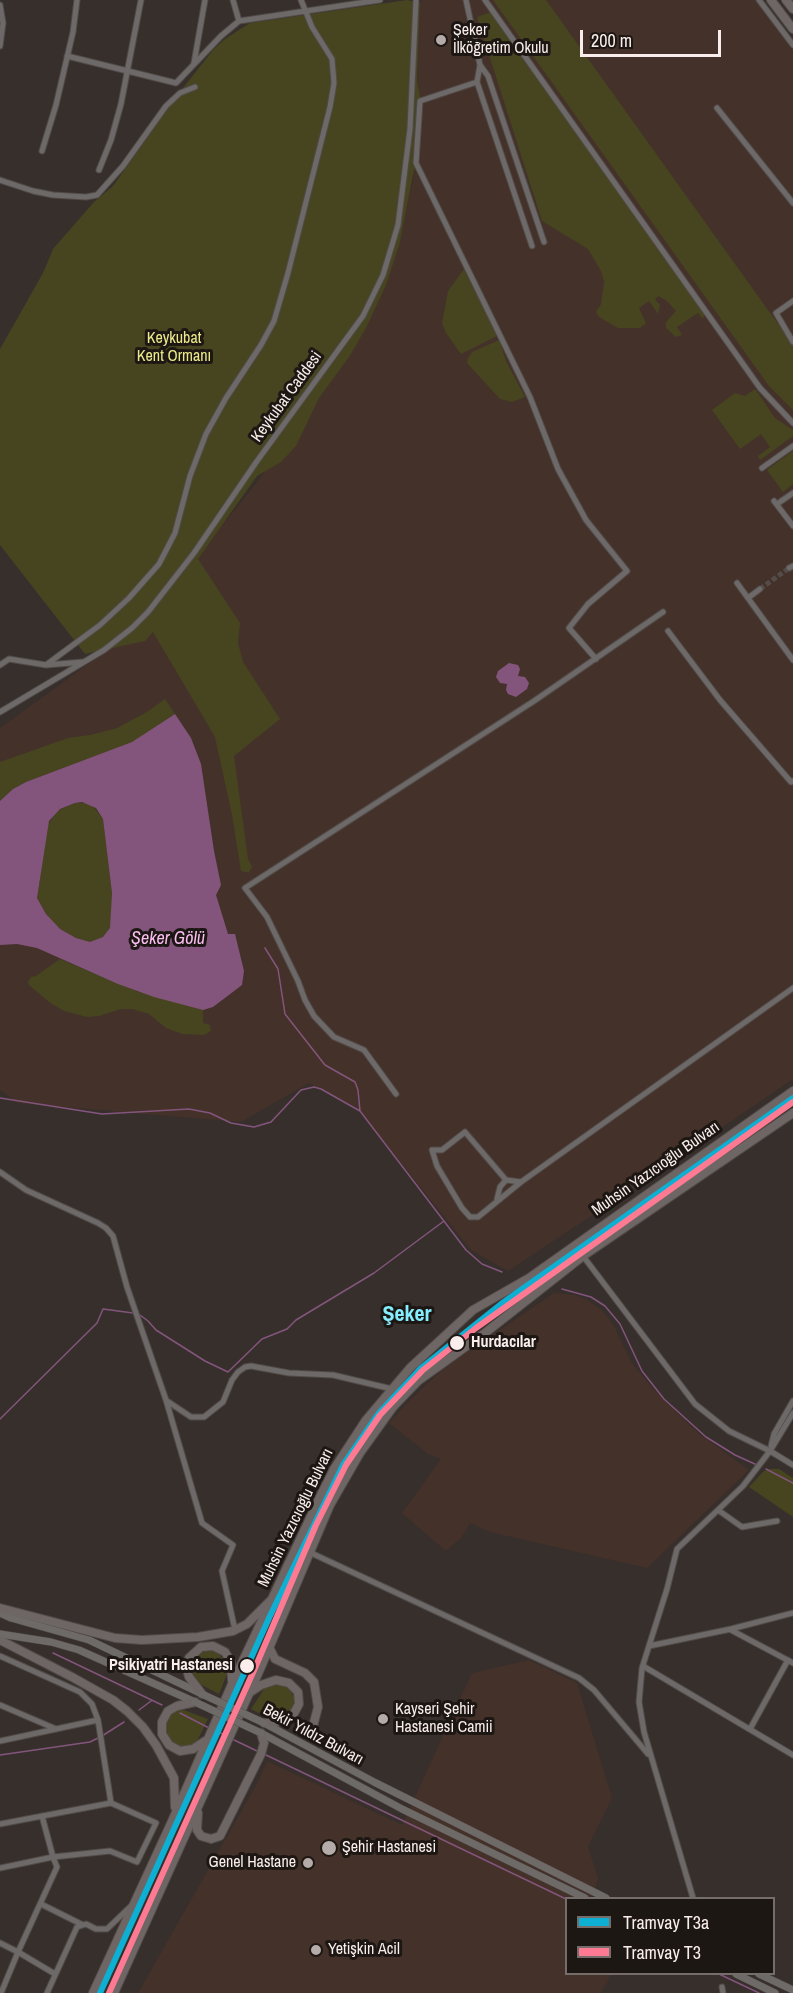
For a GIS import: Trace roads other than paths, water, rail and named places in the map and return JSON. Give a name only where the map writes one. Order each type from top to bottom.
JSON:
[{"type":"highway","points":[[771,0],[793,29]]},
{"type":"highway","points":[[786,0],[793,9]]},
{"type":"highway","name":"Muhsin Yazıcıoğlu Bulvarı","points":[[93,1993],[173,1819],[207,1738],[334,1469],[366,1420],[410,1368],[473,1310],[528,1278],[793,1091]]},
{"type":"highway","name":"Muhsin Yazıcıoğlu Bulvarı","points":[[114,1993],[261,1667],[330,1505],[360,1453],[393,1407],[418,1381],[485,1333],[584,1256],[793,1113]]},
{"type":"highway","points":[[0,1608],[115,1638],[142,1640],[212,1636],[236,1630],[247,1624],[275,1596]]},
{"type":"highway","points":[[0,1640],[113,1700],[143,1727],[174,1778],[176,1805],[173,1819]]},
{"type":"highway","points":[[202,1694],[189,1677],[187,1670],[189,1658],[201,1647],[213,1646],[225,1652],[231,1662],[232,1684]]},
{"type":"highway","points":[[269,1647],[275,1659],[305,1673],[314,1682],[318,1707],[312,1730]]},
{"type":"highway","points":[[261,1667],[274,1664],[284,1665]]},
{"type":"highway","points":[[249,1693],[261,1685],[276,1680],[290,1683],[298,1692],[299,1704],[292,1717],[286,1721],[264,1723]]},
{"type":"highway","points":[[195,1702],[177,1706],[168,1711],[161,1725],[163,1738],[170,1747],[183,1751],[197,1747],[207,1738]]},
{"type":"highway","points":[[198,1807],[197,1830],[201,1836],[211,1839],[220,1836],[261,1754],[264,1743],[261,1733]]},
{"type":"main road","name":"Bekir Yıldız Bulvarı","points":[[0,1613],[89,1640],[264,1723],[374,1782],[602,1897]]},
{"type":"main road","name":"Bekir Yıldız Bulvarı","points":[[0,1634],[51,1642],[79,1650],[195,1702],[261,1733],[402,1809],[581,1897]]},
{"type":"main road","points":[[738,1975],[776,1993]]},
{"type":"main road","points":[[761,1975],[793,1990]]},
{"type":"street","points":[[42,152],[73,32],[77,0]]},
{"type":"street","points":[[99,170],[111,140],[121,104],[141,0]]},
{"type":"street","points":[[193,67],[205,0]]},
{"type":"street","points":[[233,0],[239,21]]},
{"type":"street","points":[[46,665],[100,625],[129,598],[159,564],[175,533],[190,476],[206,434],[274,321],[330,107],[334,83],[332,59],[312,27],[301,0]]},
{"type":"street","points":[[67,56],[174,84],[179,82],[212,44],[239,21],[360,1],[380,0]]},
{"type":"street","name":"Keykubat Caddesi","points":[[0,712],[85,662],[123,636],[155,603],[363,316],[386,269],[398,225],[411,106],[416,0]]},
{"type":"street","points":[[466,0],[480,65],[477,82],[532,246]]},
{"type":"street","points":[[485,0],[760,388],[793,423]]},
{"type":"street","points":[[759,0],[793,45]]},
{"type":"street","points":[[0,5],[3,23],[0,46]]},
{"type":"street","points":[[480,65],[488,76],[544,242]]},
{"type":"street","points":[[411,106],[477,82]]},
{"type":"street","points":[[0,180],[54,195],[87,197],[97,195],[123,166],[166,106],[180,93],[195,87]]},
{"type":"street","points":[[420,101],[416,163],[530,397],[558,469],[586,520],[627,570],[588,604],[569,628],[596,659]]},
{"type":"street","points":[[717,108],[793,204]]},
{"type":"street","points":[[793,301],[776,313],[793,342]]},
{"type":"street","points":[[762,468],[793,446]]},
{"type":"street","points":[[792,522],[776,502],[793,493]]},
{"type":"street","points":[[737,583],[793,660]]},
{"type":"street","points":[[748,598],[760,589]]},
{"type":"street","points":[[396,1094],[366,1052],[334,1037],[314,1016],[304,1000],[298,981],[267,917],[245,888],[534,701],[663,612]]},
{"type":"street","points":[[668,631],[720,700],[791,782],[793,781]]},
{"type":"street","points":[[0,665],[9,659],[46,665],[85,662]]},
{"type":"street","points":[[521,1182],[506,1180],[465,1132],[442,1150],[432,1150],[439,1170],[462,1208],[468,1216],[478,1217],[497,1199],[521,1182],[793,988]]},
{"type":"street","points":[[0,1173],[27,1190],[99,1223],[111,1233],[166,1400],[201,1523],[233,1545],[222,1571],[236,1630]]},
{"type":"street","points":[[497,1199],[506,1180]]},
{"type":"street","points":[[584,1256],[695,1404],[729,1431],[770,1450],[793,1465]]},
{"type":"street","points":[[166,1400],[191,1418],[204,1417],[223,1402],[230,1383],[238,1372],[244,1367],[251,1366],[282,1372],[333,1375],[392,1389]]},
{"type":"street","points":[[770,1450],[774,1434],[793,1401]]},
{"type":"street","points":[[692,1897],[644,1732],[639,1702],[643,1666],[677,1549],[743,1486],[770,1450],[793,1413]]},
{"type":"street","points":[[718,1510],[742,1527],[777,1521]]},
{"type":"street","points":[[309,1552],[579,1678],[594,1690],[651,1758]]},
{"type":"street","points":[[649,1646],[793,1613]]},
{"type":"street","points":[[731,1629],[790,1661],[750,1729]]},
{"type":"street","points":[[0,1656],[80,1692],[92,1704],[98,1720],[111,1803]]},
{"type":"street","points":[[643,1666],[793,1755]]},
{"type":"street","points":[[0,1705],[57,1729]]},
{"type":"street","points":[[0,1741],[98,1720]]},
{"type":"street","points":[[0,1824],[111,1803],[156,1823],[137,1862],[110,1851],[53,1857],[0,1868]]},
{"type":"street","points":[[1,1993],[57,1867],[42,1816]]},
{"type":"street","points":[[40,1904],[81,1924],[88,1924],[99,1929],[107,1929],[134,1904]]},
{"type":"street","points":[[47,1993],[76,1929],[81,1924]]},
{"type":"street","points":[[0,1943],[56,1974]]},
{"type":"water","points":[[509,663],[518,665],[520,669],[518,676],[525,677],[529,683],[527,689],[516,697],[508,694],[507,684],[500,683],[496,677],[498,671]]},
{"type":"water","name":"Şeker Gölü","points":[[175,714],[191,738],[201,764],[221,885],[216,895],[228,934],[235,934],[244,971],[242,985],[213,1007],[203,1010],[154,997],[118,984],[37,948],[17,944],[0,945],[0,801],[13,789],[26,782],[132,742]],"holes":[[[82,802],[96,808],[103,819],[112,893],[110,928],[103,937],[90,942],[76,938],[60,929],[46,914],[37,898],[49,821],[60,809],[75,803]]]},
{"type":"waterway","points":[[265,948],[278,969],[285,1014],[325,1065],[355,1082],[360,1111],[466,1250],[482,1264],[502,1272]]},
{"type":"waterway","points":[[0,1098],[102,1114],[189,1109],[210,1113],[231,1123],[254,1127],[271,1122],[301,1090],[314,1087],[360,1111]]},
{"type":"waterway","points":[[140,1315],[156,1330],[205,1361],[228,1372],[262,1339],[287,1329],[296,1320],[374,1273],[444,1221]]},
{"type":"waterway","points":[[562,1289],[591,1297],[605,1306],[620,1324],[642,1371],[664,1399],[706,1437],[735,1455],[757,1465]]},
{"type":"waterway","points":[[0,1419],[97,1323],[103,1309],[133,1313]]},
{"type":"waterway","points":[[766,1469],[793,1483]]},
{"type":"waterway","points":[[53,1653],[162,1705]]},
{"type":"waterway","points":[[139,1710],[151,1701]]},
{"type":"waterway","points":[[180,1713],[209,1728]]},
{"type":"waterway","points":[[102,1736],[124,1722]]},
{"type":"waterway","points":[[216,1731],[225,1735]]},
{"type":"waterway","points":[[0,1755],[90,1742],[98,1738]]},
{"type":"waterway","points":[[232,1739],[257,1751]]},
{"type":"waterway","points":[[264,1754],[565,1899]]},
{"type":"waterway","points":[[721,1975],[759,1993]]},
{"type":"tunnel","points":[[760,589],[789,568]]},
{"type":"tram line","name":"T3a","points":[[100,1993],[270,1616],[343,1465],[379,1413],[421,1368],[501,1304],[793,1098]]},
{"type":"tram line","name":"T3","points":[[109,1993],[255,1668],[316,1525],[346,1465],[380,1415],[423,1370],[476,1328],[793,1102]]},
{"type":"place","name":"Şeker İlköğretim Okulu","points":[[441,40]]},
{"type":"place","name":"Hurdacılar","points":[[457,1343]]},
{"type":"place","name":"Psikiyatri Hastanesi","points":[[247,1666]]},
{"type":"place","name":"Kayseri Şehir Hastanesi Camii","points":[[383,1719]]},
{"type":"place","name":"Şehir Hastanesi","points":[[329,1848]]},
{"type":"place","name":"Genel Hastane","points":[[308,1863]]},
{"type":"place","name":"Yetişkin Acil","points":[[316,1950]]},
{"type":"district","name":"Şeker","points":[[407,1315]]},
{"type":"park label","name":"Keykubat Kent Ormanı","points":[[174,348]]}]
